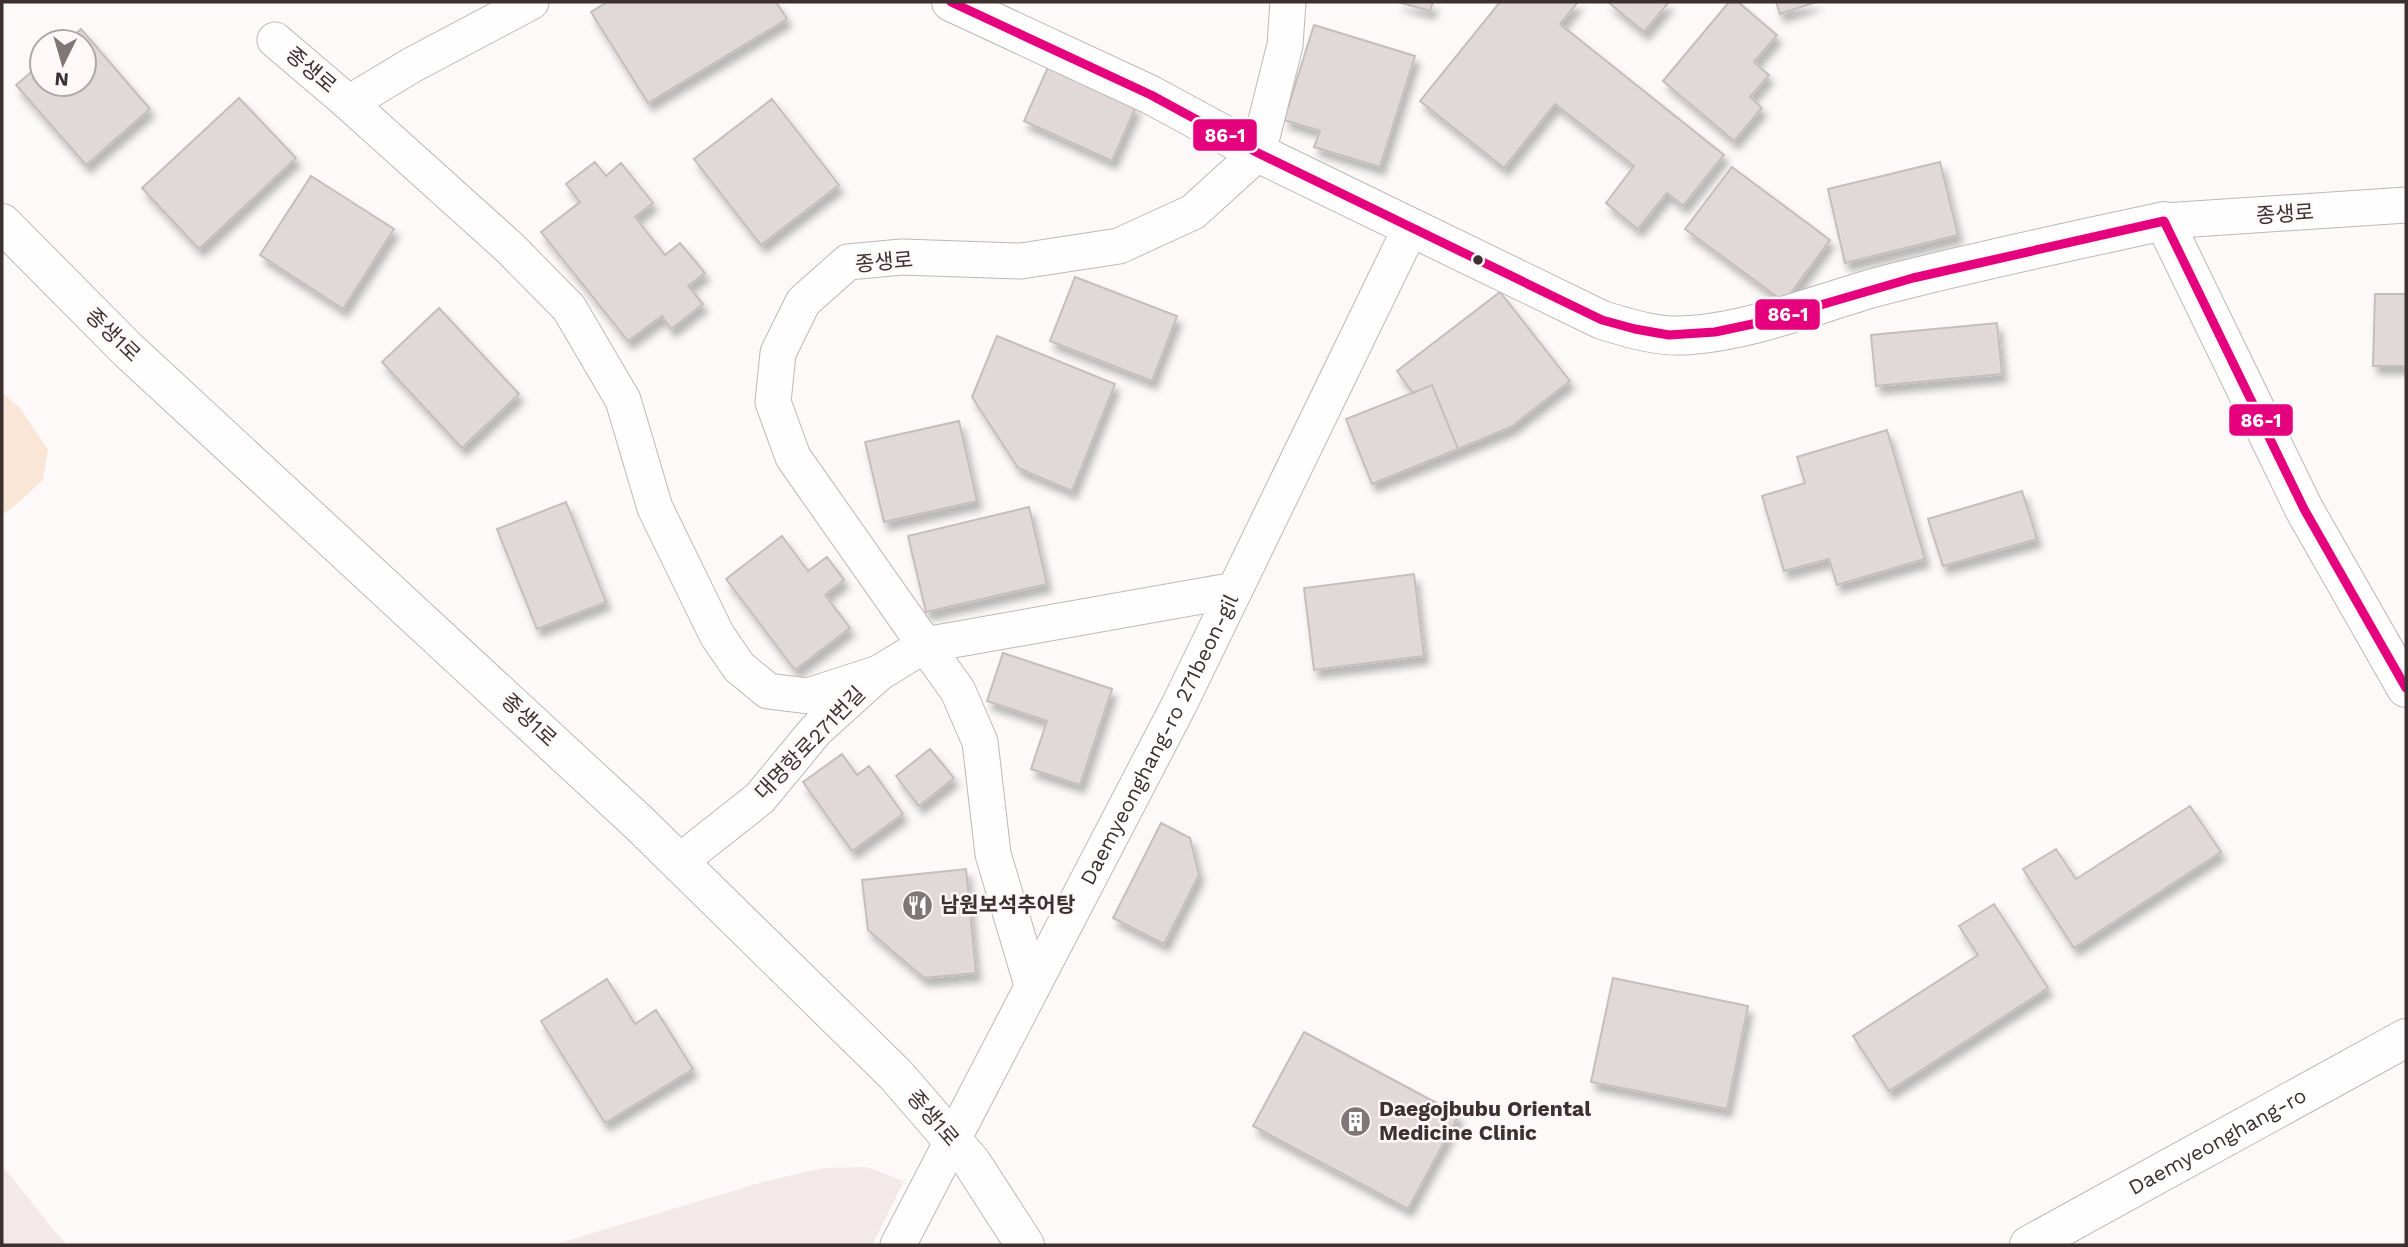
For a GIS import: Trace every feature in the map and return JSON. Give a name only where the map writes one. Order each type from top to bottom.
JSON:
[{"type":"street","name":"종생로","points":[[951,2],[1152,95],[1258,153],[1410,229],[1602,320],[1642,332],[1688,336],[1736,329],[1876,288],[2017,253],[2164,221]]},
{"type":"street","points":[[2164,221],[2304,509],[2406,688]]},
{"type":"street","name":"종생1로","points":[[2,223],[128,351],[334,538],[679,862],[896,1075],[972,1163],[1025,1245]]},
{"type":"street","name":"Daemyeonghang-ro","points":[[2029,1245],[2406,1038]]},
{"type":"lane","name":"종생로","points":[[275,40],[349,103],[412,65],[531,2]]},
{"type":"lane","points":[[1258,153],[1285,45],[1288,2]]},
{"type":"lane","points":[[349,103],[510,248],[569,308],[623,400],[655,508],[718,635],[739,667],[768,691],[808,696],[879,673]]},
{"type":"lane","name":"종생로","points":[[925,645],[793,457],[781,424],[774,402],[778,353],[803,302],[848,262],[902,257],[1021,261],[1119,246],[1193,212],[1258,153]]},
{"type":"lane","name":"종생로","points":[[2164,221],[2406,205]]},
{"type":"lane","name":"Daemyeonghang-ro 271beon-gil","points":[[898,1245],[1179,705],[1410,229]]},
{"type":"lane","points":[[1032,985],[993,854],[980,742],[958,691],[925,645],[1235,590]]},
{"type":"lane","name":"대명항로271번길","points":[[679,862],[760,798],[816,730],[879,673],[925,645]]},
{"type":"shaded area","points":[[2,393],[20,408],[48,450],[43,480],[2,514]]},
{"type":"shaded area","points":[[2,1165],[48,1223],[67,1245],[2,1245]]},
{"type":"shaded area","points":[[866,1167],[904,1181],[872,1245],[553,1245],[766,1181],[824,1168]]},
{"type":"building","points":[[607,2],[776,2],[787,19],[648,103],[591,12]]},
{"type":"building","points":[[1398,2],[1433,2],[1430,11]]},
{"type":"building","points":[[1500,2],[1578,2],[1560,24],[1724,155],[1683,206],[1667,193],[1638,229],[1606,203],[1634,166],[1555,104],[1504,168],[1420,101]]},
{"type":"building","points":[[1608,2],[1669,2],[1644,32]]},
{"type":"building","points":[[1729,2],[1738,2],[1777,35],[1754,62],[1769,75],[1750,97],[1762,108],[1734,141],[1663,81]]},
{"type":"building","points":[[1776,2],[1816,2],[1780,14]]},
{"type":"building","points":[[1314,25],[1415,56],[1380,167],[1314,147],[1320,131],[1284,120]]},
{"type":"building","points":[[98,49],[150,109],[86,165],[16,85],[28,75],[28,98],[98,98]]},
{"type":"building","points":[[1048,67],[1136,107],[1112,161],[1024,121]]},
{"type":"building","points":[[239,98],[296,158],[199,249],[142,188]]},
{"type":"building","points":[[772,99],[839,185],[761,245],[694,159]]},
{"type":"building","points":[[595,162],[606,176],[621,163],[653,203],[635,217],[665,255],[680,243],[705,273],[688,286],[703,304],[671,329],[662,316],[628,341],[541,232],[580,202],[566,184]]},
{"type":"building","points":[[1940,162],[1958,235],[1845,263],[1828,189]]},
{"type":"building","points":[[1732,167],[1830,240],[1784,302],[1685,229]]},
{"type":"building","points":[[311,176],[394,229],[343,309],[260,255]]},
{"type":"building","points":[[1075,277],[1177,316],[1152,381],[1050,341]]},
{"type":"building","points":[[1500,292],[1570,381],[1511,427],[1458,449],[1432,385],[1413,393],[1397,371]]},
{"type":"building","points":[[2375,294],[2406,294],[2406,366],[2373,366]]},
{"type":"building","points":[[439,308],[519,394],[462,448],[382,362]]},
{"type":"building","points":[[1997,323],[2002,374],[1876,386],[1871,335]]},
{"type":"building","points":[[997,336],[1115,384],[1072,491],[1018,468],[972,397]]},
{"type":"building","points":[[1432,385],[1458,449],[1372,484],[1346,419]]},
{"type":"building","points":[[959,421],[977,501],[884,522],[865,442]]},
{"type":"building","points":[[1887,430],[1925,559],[1837,585],[1829,559],[1784,571],[1762,496],[1805,483],[1797,457]]},
{"type":"building","points":[[2022,491],[2037,539],[1943,566],[1928,519]]},
{"type":"building","points":[[566,502],[606,602],[537,629],[497,529]]},
{"type":"building","points":[[1029,507],[1047,584],[926,612],[908,536]]},
{"type":"building","points":[[782,536],[808,571],[827,557],[844,580],[825,595],[850,628],[795,670],[726,579]]},
{"type":"building","points":[[1414,574],[1424,656],[1314,670],[1304,588]]},
{"type":"building","points":[[1003,653],[1112,689],[1080,785],[1031,769],[1047,721],[987,701]]},
{"type":"building","points":[[930,749],[954,778],[919,806],[896,776]]},
{"type":"building","points":[[842,754],[857,775],[869,766],[903,814],[852,851],[803,782]]},
{"type":"building","points":[[2190,806],[2221,852],[2074,948],[2023,869],[2056,849],[2076,879]]},
{"type":"building","points":[[1161,823],[1190,838],[1199,875],[1164,944],[1113,918]]},
{"type":"building","name":"남원보석추어탕","points":[[966,869],[976,973],[924,978],[868,930],[862,880]]},
{"type":"building","points":[[1994,904],[2048,988],[1889,1091],[1853,1036],[1978,955],[1959,926]]},
{"type":"building","points":[[1613,978],[1748,1006],[1727,1109],[1591,1082]]},
{"type":"building","points":[[607,979],[635,1024],[656,1010],[693,1069],[605,1123],[541,1021]]},
{"type":"building","name":"Daegojbubu Oriental Medicine Clinic","points":[[1304,1032],[1459,1115],[1408,1209],[1253,1126]]},
{"type":"transit line","name":"86-1","points":[[951,2],[1151,95],[1258,153],[1602,320],[1635,329],[1669,335],[1715,332],[1762,322],[1913,278],[2164,221],[2304,509],[2406,688]]},
{"type":"place","name":"남원보석추어탕","points":[[917,905]]},
{"type":"place","name":"Daegojbubu Oriental Medicine Clinic","points":[[1356,1121]]}]
